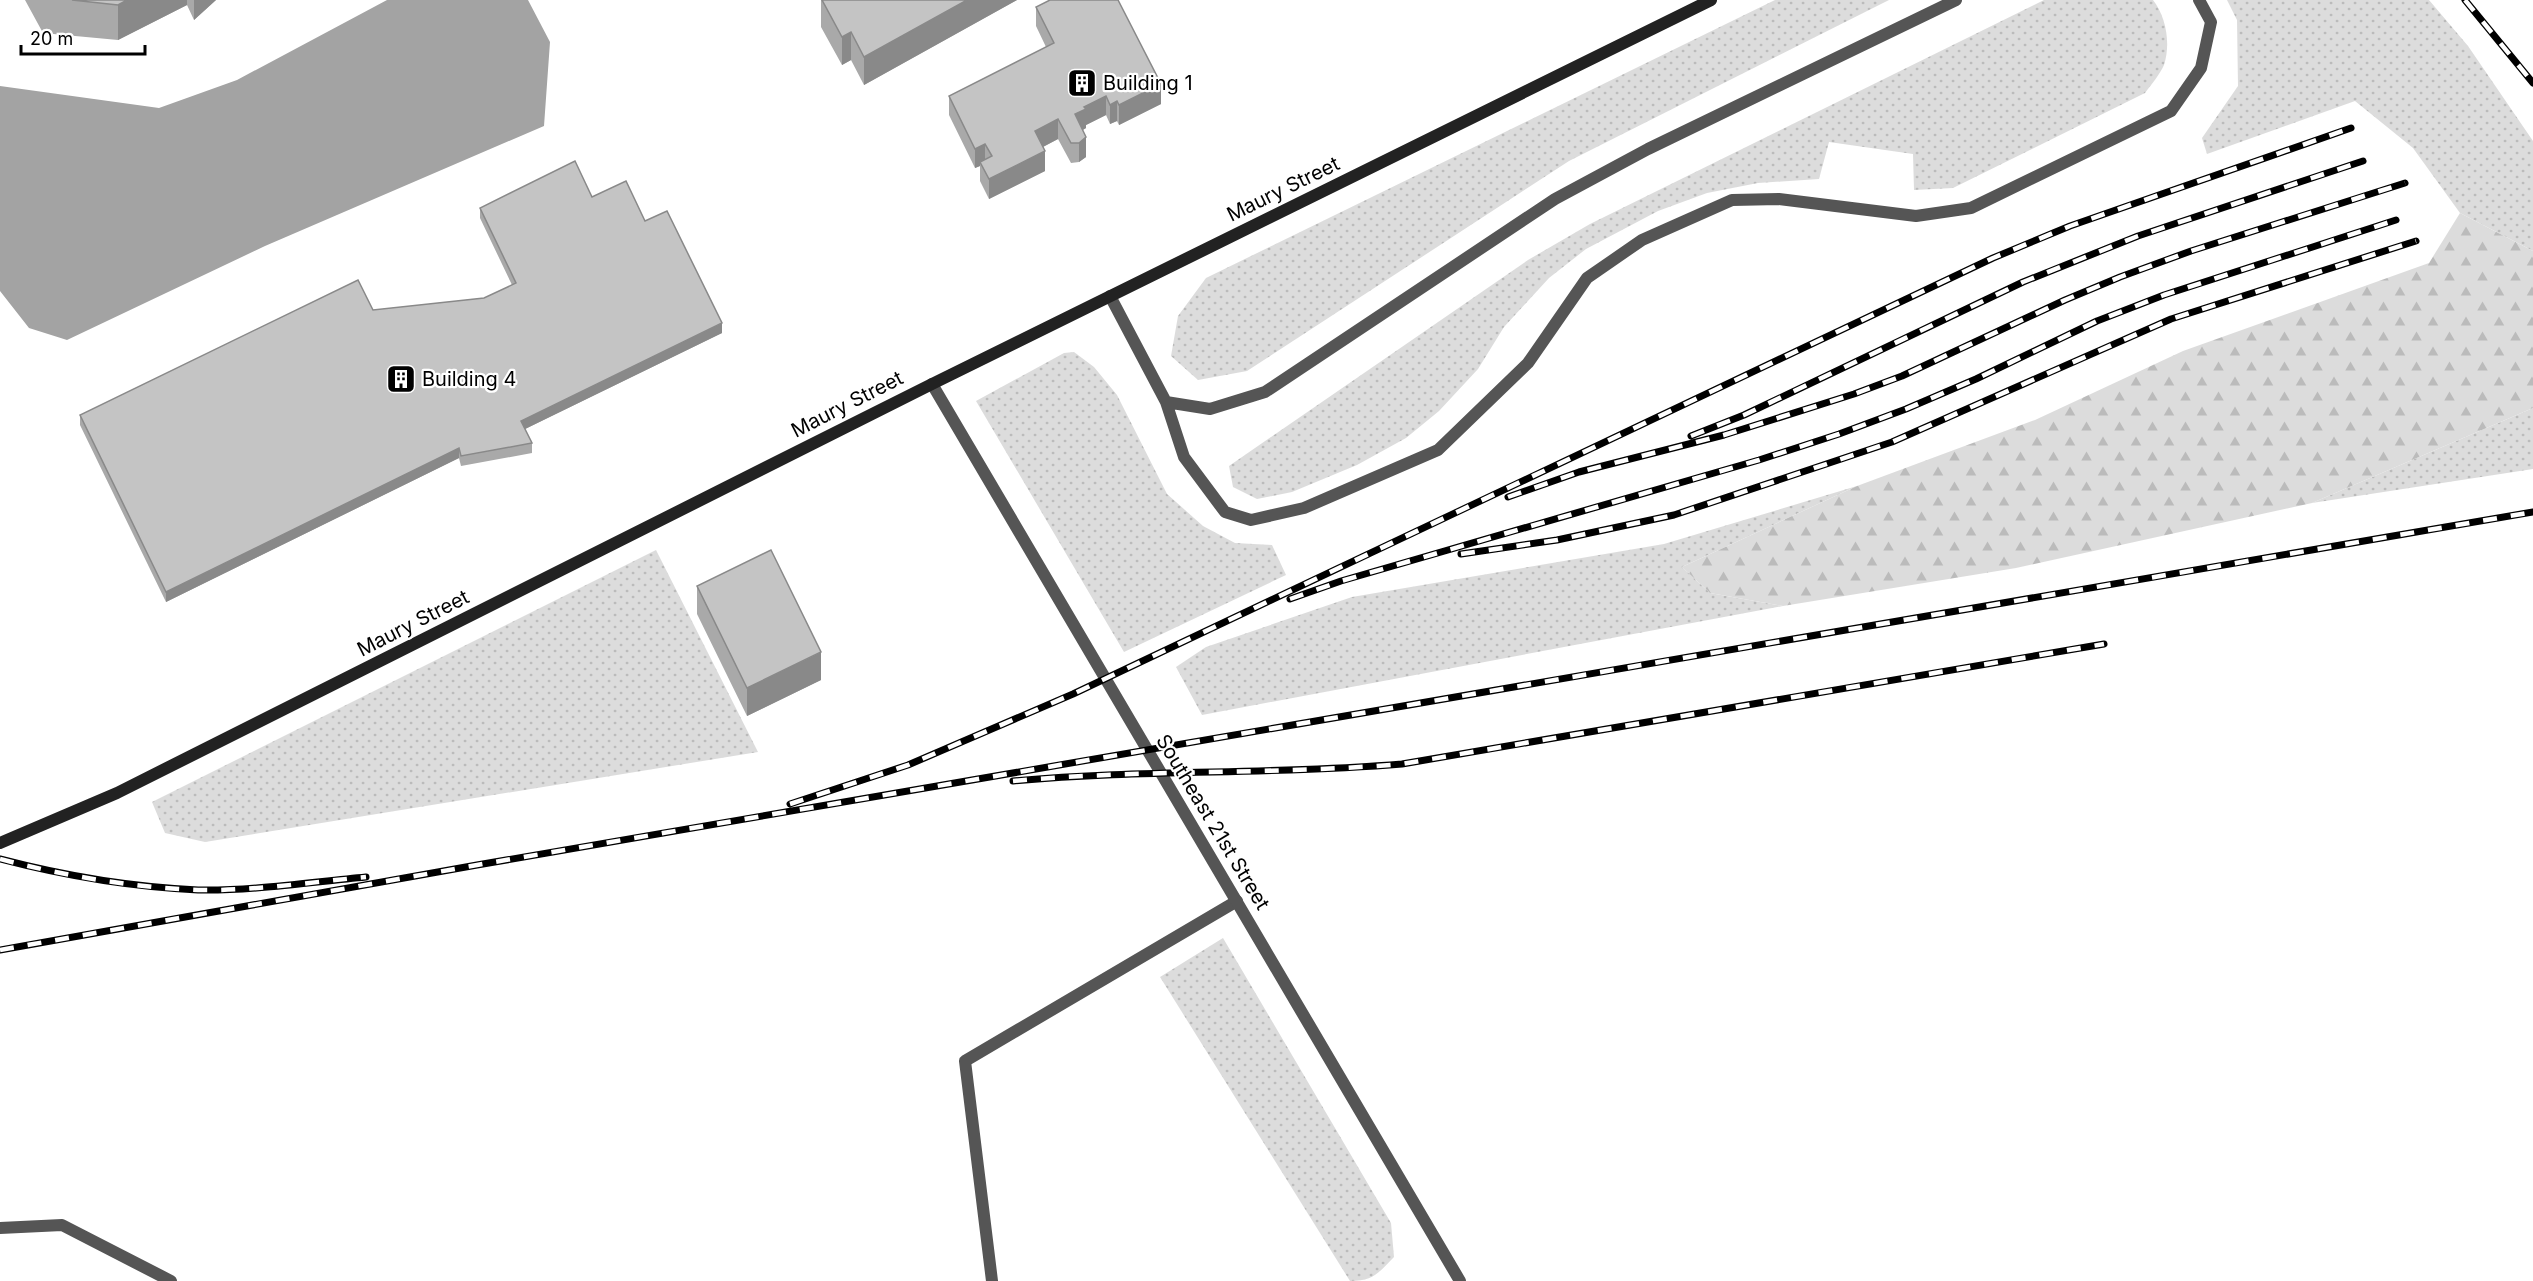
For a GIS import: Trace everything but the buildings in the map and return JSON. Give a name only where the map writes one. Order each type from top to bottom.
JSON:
[{"type":"main road","name":"Maury Street","points":[[0,843],[117,793],[932,384],[1711,0]]},
{"type":"street","points":[[1166,402],[1210,409],[1264,392],[1555,199],[1648,149],[1956,0]]},
{"type":"street","points":[[1110,296],[1166,402],[1184,457],[1225,512],[1251,520],[1304,508],[1438,450],[1528,363],[1587,278],[1642,240],[1732,200],[1779,200],[1916,216],[1971,208],[2171,111],[2201,68],[2211,22],[2199,0]]},
{"type":"street","name":"Southeast 21st Street","points":[[932,384],[1460,1281]]},
{"type":"street","points":[[992,1281],[964,1061],[1237,901]]},
{"type":"street","points":[[0,1228],[62,1225],[171,1281]]},
{"type":"green space","points":[[1775,0],[1889,0],[1569,161],[1247,371],[1198,380],[1171,356],[1178,316],[1206,278]]},
{"type":"green space","points":[[2044,0],[2153,0],[2164,22],[2167,48],[2164,65],[2145,93],[1953,188],[1914,190],[1913,154],[1829,142],[1819,179],[1758,183],[1707,193],[1658,211],[1586,249],[1549,278],[1504,327],[1478,369],[1439,411],[1406,438],[1357,465],[1292,492],[1257,499],[1233,487],[1229,466],[1528,260],[1590,224]]},
{"type":"green space","points":[[2227,0],[2429,0],[2468,46],[2533,141],[2533,251],[2460,213],[2413,148],[2355,101],[2207,154],[2202,138],[2238,86],[2237,20]]},
{"type":"green space","points":[[2460,213],[2533,251],[2533,408],[2312,503],[2016,568],[1783,606],[1710,593],[1682,567],[1857,486],[2035,420],[2183,351],[2429,263]]},
{"type":"green space","points":[[1074,352],[1094,367],[1117,395],[1167,494],[1203,526],[1235,543],[1272,545],[1286,575],[1124,652],[976,401],[1064,353]]},
{"type":"green space","points":[[2533,408],[2533,469],[2312,503]]},
{"type":"green space","points":[[1857,486],[1682,567],[1710,593],[1783,606],[1202,715],[1176,667],[1206,647],[1352,597],[1664,544]]},
{"type":"green space","points":[[656,550],[758,752],[205,842],[165,833],[152,802]]},
{"type":"green space","points":[[1223,938],[1391,1223],[1394,1257],[1370,1278],[1350,1281],[1160,977]]},
{"type":"shaded area","points":[[387,0],[528,0],[550,42],[544,126],[265,246],[67,340],[29,328],[0,291],[0,86],[159,108],[237,80]]},
{"type":"railway","points":[[2465,0],[2533,83]]},
{"type":"railway","points":[[790,804],[908,765],[1073,694],[1993,258],[2070,226],[2351,128]]},
{"type":"railway","points":[[1691,436],[1744,415],[2023,282],[2138,236],[2363,161]]},
{"type":"railway","points":[[1508,497],[1579,472],[1724,435],[1854,394],[1902,376],[2065,300],[2120,277],[2191,251],[2405,183]]},
{"type":"railway","points":[[1290,599],[1341,581],[1759,460],[1839,434],[1906,409],[1976,379],[2097,321],[2164,295],[2396,220]]},
{"type":"railway","points":[[1461,554],[1557,540],[1674,515],[1892,442],[2171,319],[2416,241]]},
{"type":"railway","points":[[0,950],[477,865],[2533,512]]},
{"type":"railway","points":[[1013,781],[1061,777],[1305,770],[1402,764],[2104,644]]},
{"type":"railway","points":[[0,859],[98,880],[198,890],[261,888],[366,877]]},
{"type":"place","name":"Building 1","points":[[1082,83]]},
{"type":"place","name":"Building 4","points":[[401,379]]}]
